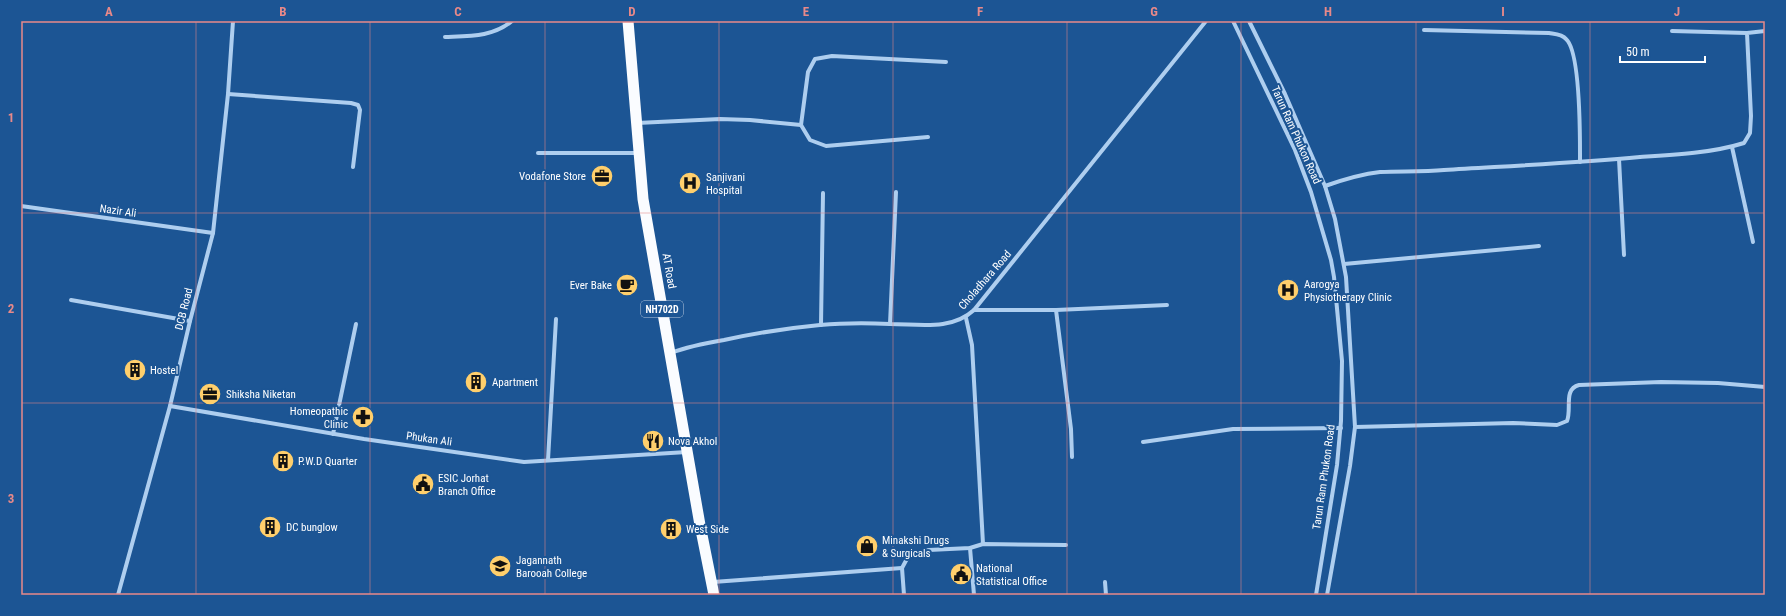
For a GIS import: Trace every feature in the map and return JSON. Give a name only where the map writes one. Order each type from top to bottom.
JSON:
[{"type":"highway","name":"AT Road","points":[[628,21],[643,199],[658,277],[669,354],[714,595]]},
{"type":"street","name":"DCB Road","points":[[118,595],[170,406],[213,233],[228,94],[233,21]]},
{"type":"street","points":[[445,37],[484,35],[494,32],[512,21]]},
{"type":"street","name":"Choladhara Road","points":[[669,354],[688,347],[744,336],[821,325],[890,324],[930,326],[952,323],[966,318],[1206,21]]},
{"type":"street","name":"Tarun Ram Phukon Road","points":[[1233,21],[1295,150],[1311,192],[1331,260],[1342,361],[1341,428],[1337,465],[1316,595]]},
{"type":"street","name":"Tarun Ram Phukon Road","points":[[1249,21],[1285,94],[1325,186],[1336,219],[1344,264],[1352,363],[1355,427],[1350,466],[1327,595]]},
{"type":"street","points":[[1424,30],[1549,33],[1561,35],[1567,39],[1572,50],[1578,91],[1580,162]]},
{"type":"street","points":[[1672,31],[1747,33],[1765,31]]},
{"type":"street","points":[[1325,186],[1343,180],[1379,172],[1442,170],[1619,159],[1732,147],[1744,143],[1750,133],[1751,116],[1747,33]]},
{"type":"street","points":[[928,137],[826,146],[810,140],[801,125],[808,72],[815,59],[832,56],[946,62]]},
{"type":"street","points":[[228,94],[351,103],[358,105],[360,110],[353,167]]},
{"type":"street","points":[[636,122],[720,119],[750,120],[801,125]]},
{"type":"street","points":[[1732,147],[1752,242]]},
{"type":"street","points":[[538,153],[639,153]]},
{"type":"street","points":[[1619,159],[1624,255]]},
{"type":"street","points":[[821,325],[823,192]]},
{"type":"street","points":[[890,324],[896,192]]},
{"type":"street","name":"Nazir Ali","points":[[21,206],[213,233]]},
{"type":"street","points":[[1344,264],[1539,246]]},
{"type":"street","points":[[71,300],[190,321]]},
{"type":"street","points":[[974,310],[1056,310],[1167,305]]},
{"type":"street","points":[[1056,310],[1071,429],[1072,457]]},
{"type":"street","points":[[966,318],[972,345],[983,544]]},
{"type":"street","points":[[548,460],[556,319]]},
{"type":"street","points":[[333,434],[356,324]]},
{"type":"street","points":[[1355,427],[1435,424],[1562,424],[1567,421],[1568,418],[1570,390],[1572,387],[1579,385],[1675,382],[1718,383],[1765,387]]},
{"type":"street","name":"Phukan Ali","points":[[170,406],[333,434],[524,462],[687,452]]},
{"type":"street","points":[[1143,442],[1233,429],[1341,428]]},
{"type":"street","points":[[904,595],[902,568],[909,555],[929,550],[970,548],[983,544],[1066,545]]},
{"type":"street","points":[[970,548],[974,595]]},
{"type":"street","points":[[712,582],[902,568]]},
{"type":"street","points":[[1106,582],[1106,595]]},
{"type":"place","name":"Vodafone Store","points":[[602,176]]},
{"type":"place","name":"Sanjivani Hospital","points":[[690,183]]},
{"type":"place","name":"Ever Bake","points":[[627,285]]},
{"type":"place","name":"Aarogya Physiotherapy Clinic","points":[[1288,290]]},
{"type":"place","name":"Hostel","points":[[135,370]]},
{"type":"place","name":"Apartment","points":[[476,382]]},
{"type":"place","name":"Shiksha Niketan","points":[[210,394]]},
{"type":"place","name":"Homeopathic Clinic","points":[[363,417]]},
{"type":"place","name":"Nova Akhol","points":[[653,441]]},
{"type":"place","name":"P.W.D Quarter","points":[[283,461]]},
{"type":"place","name":"ESIC Jorhat Branch Office","points":[[423,484]]},
{"type":"place","name":"DC bunglow","points":[[270,527]]},
{"type":"place","name":"West Side","points":[[671,529]]},
{"type":"place","name":"Minakshi Drugs & Surgicals","points":[[867,546]]},
{"type":"place","name":"Jagannath Barooah College","points":[[500,566]]},
{"type":"place","name":"National Statistical Office","points":[[961,574]]}]
